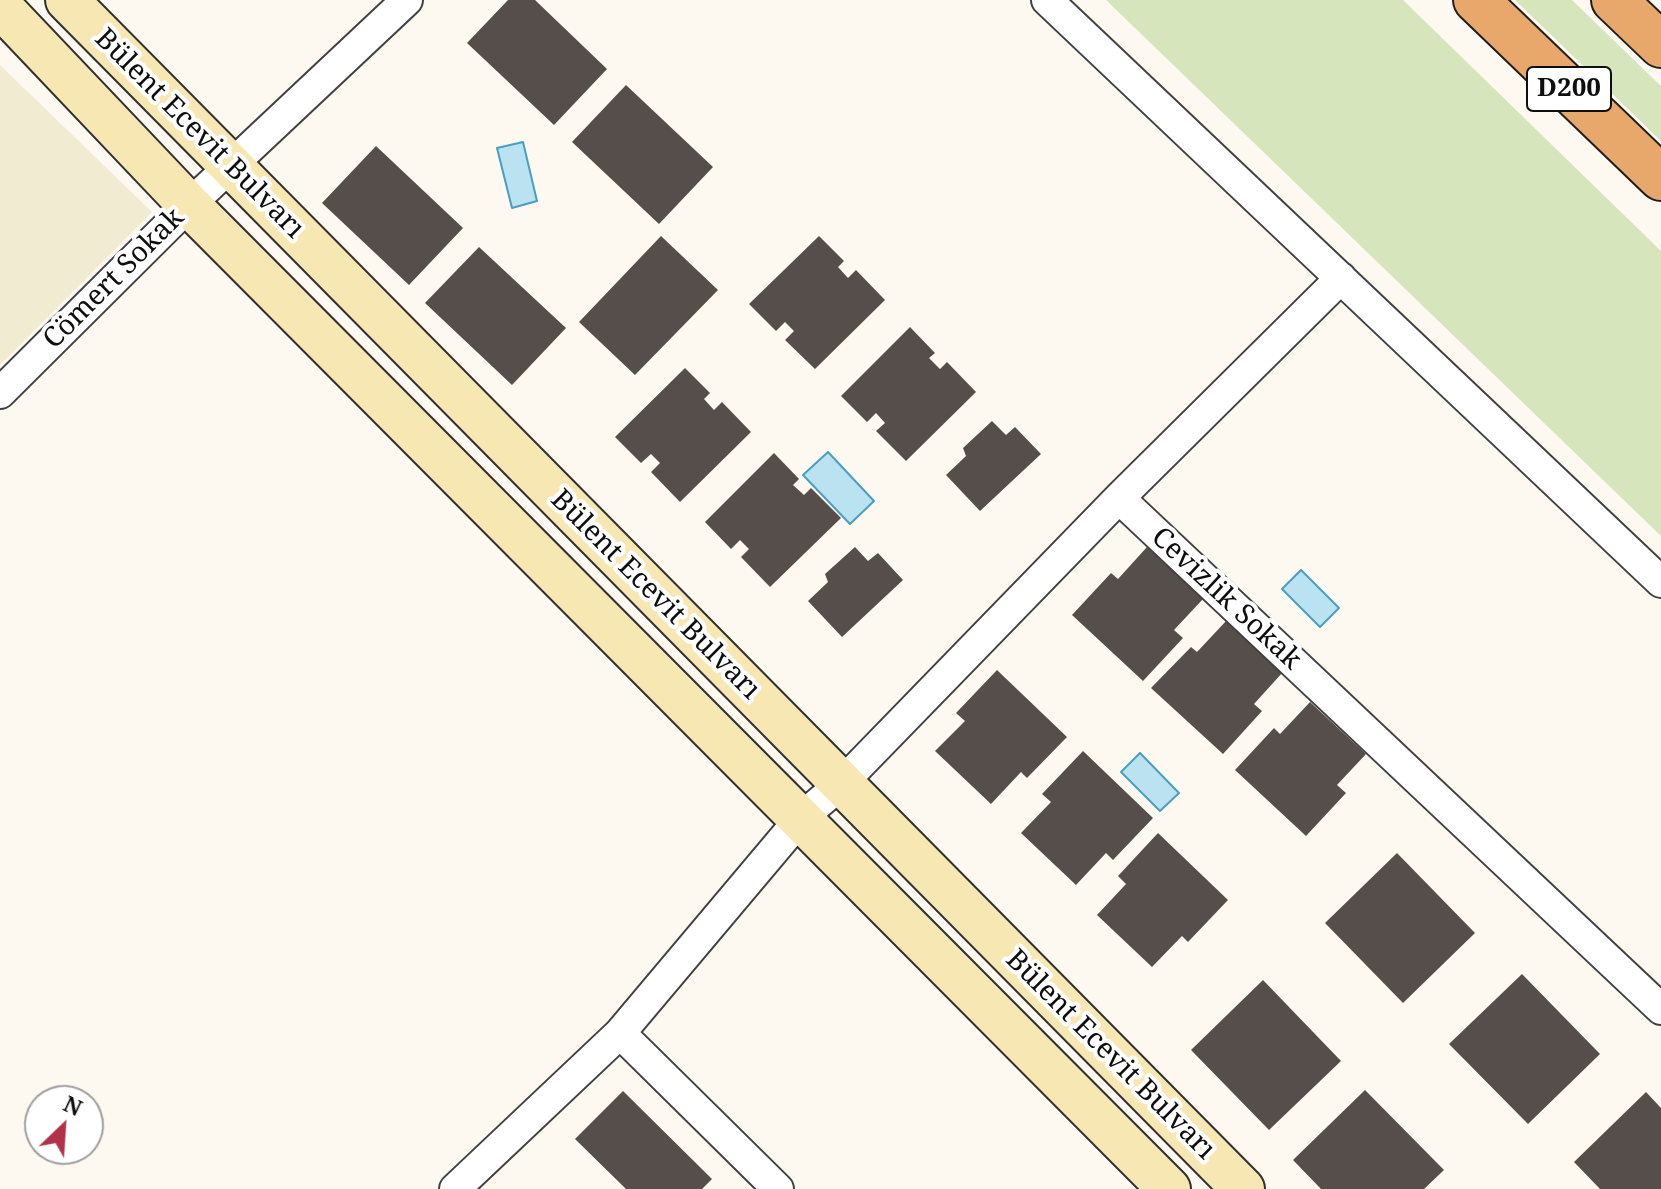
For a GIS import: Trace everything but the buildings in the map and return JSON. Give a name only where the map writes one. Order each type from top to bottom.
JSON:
[{"type":"highway","name":"D200","points":[[1476,0],[1661,178]]},
{"type":"highway","points":[[1614,0],[1661,45]]},
{"type":"main road","name":"Bülent Ecevit Bulvarı","points":[[67,0],[1243,1189]]},
{"type":"main road","name":"Bülent Ecevit Bulvarı","points":[[0,6],[189,205],[1169,1189]]},
{"type":"street","name":"Cömert Sokak","points":[[0,393],[230,165],[407,0]]},
{"type":"street","points":[[1047,0],[1661,582]]},
{"type":"street","points":[[455,1189],[620,1033],[801,818],[842,783],[1119,498],[1341,278]]},
{"type":"street","name":"Cevizlik Sokak","points":[[1119,498],[1661,1009]]},
{"type":"street","points":[[620,1033],[778,1189]]},
{"type":"shaded area","points":[[0,65],[152,212],[0,365]]},
{"type":"green space","points":[[1106,0],[1403,0],[1661,251],[1661,536]]},
{"type":"green space","points":[[1515,0],[1572,0],[1661,86],[1661,141]]},
{"type":"water","points":[[523,142],[537,201],[512,208],[497,148]]},
{"type":"water","points":[[828,452],[874,501],[850,524],[803,475]]},
{"type":"water","points":[[1301,570],[1339,608],[1320,627],[1282,589]]},
{"type":"water","points":[[1140,753],[1179,793],[1160,811],[1121,772]]}]
